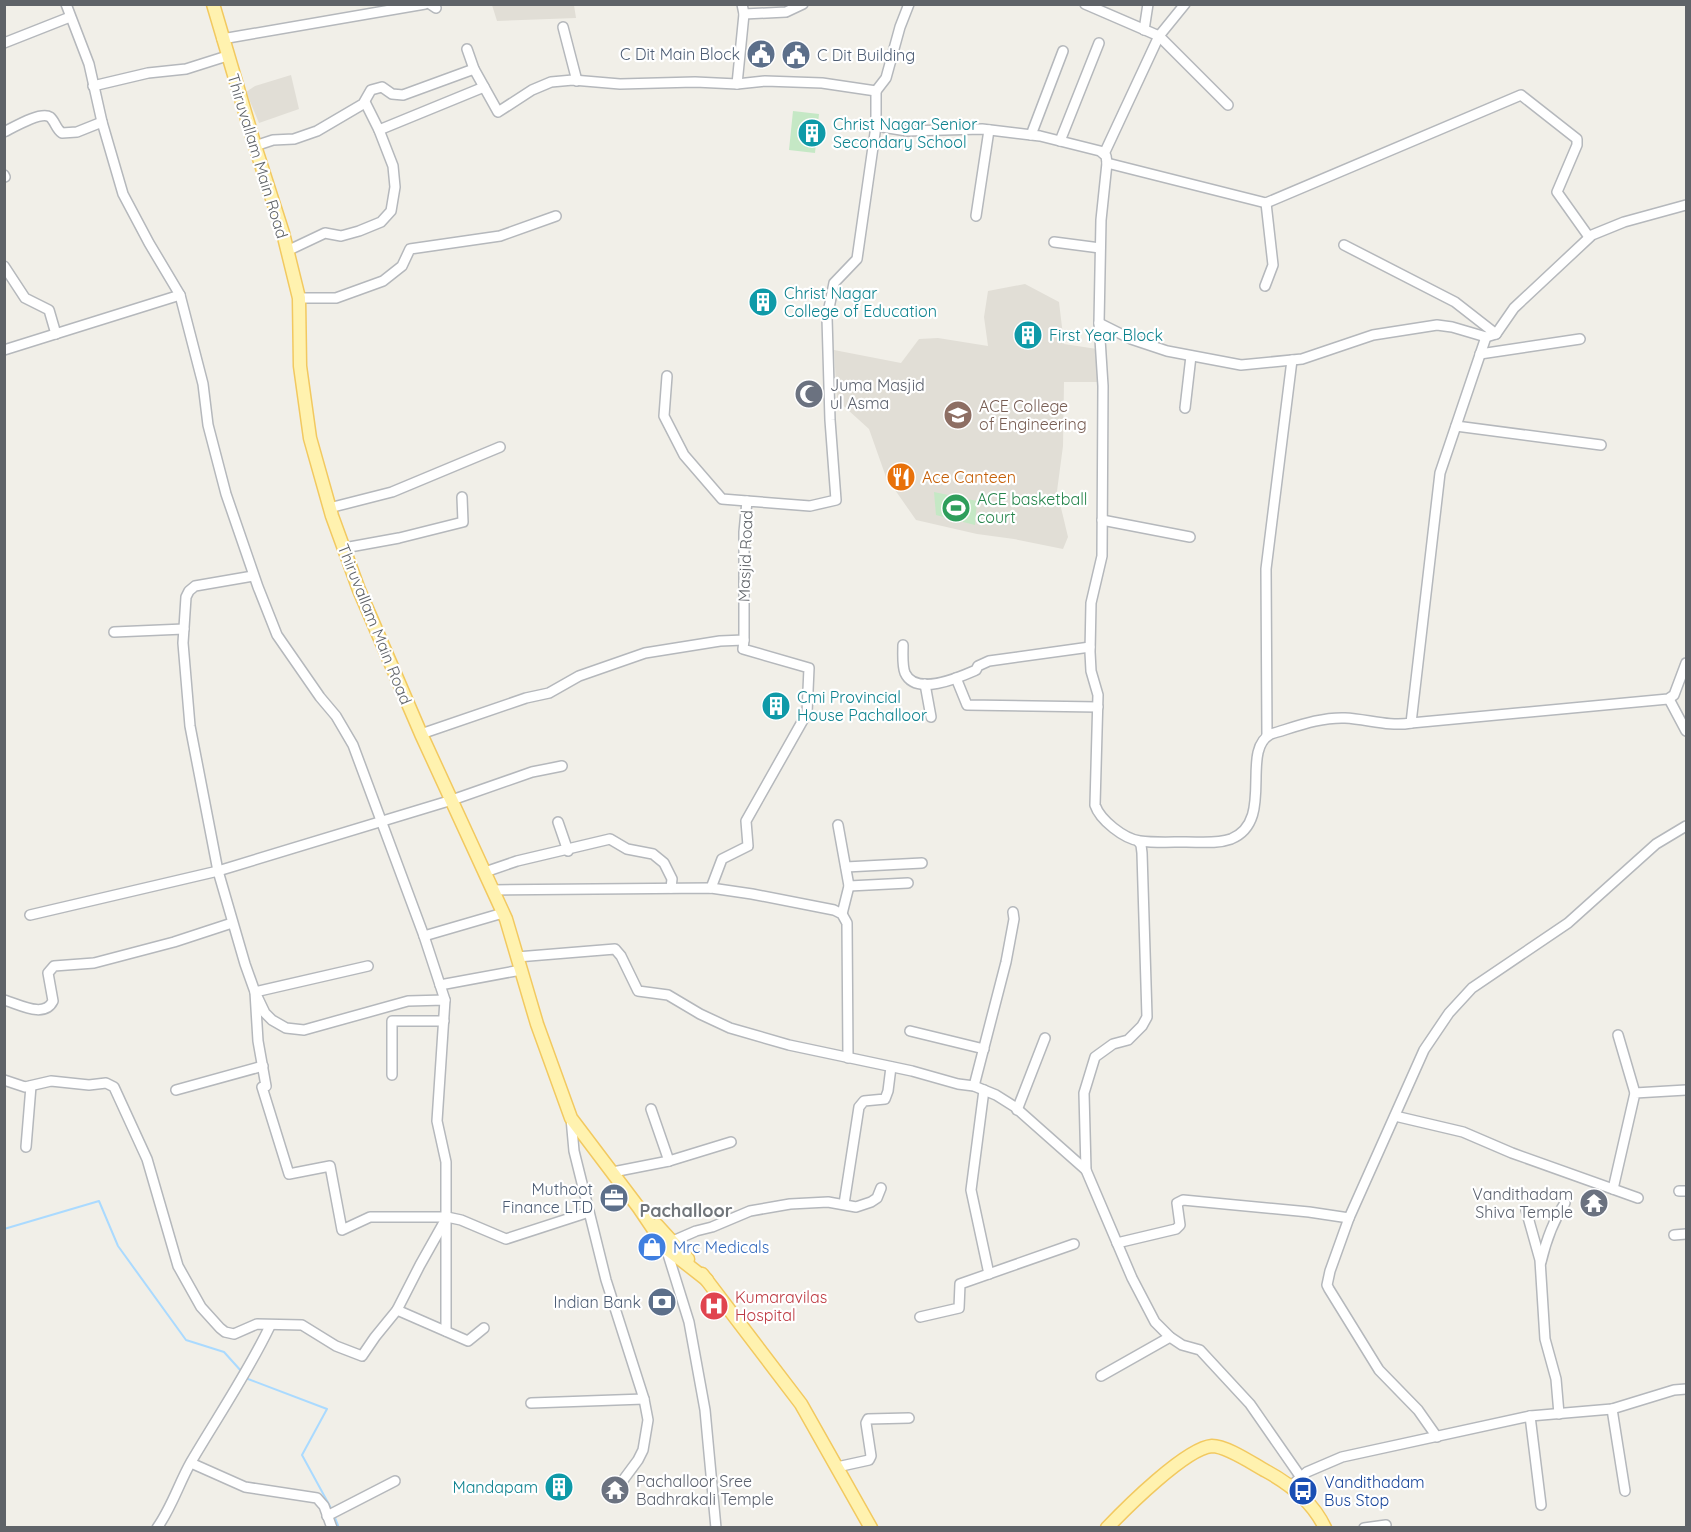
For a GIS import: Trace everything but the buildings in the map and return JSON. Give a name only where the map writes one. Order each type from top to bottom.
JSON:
[{"type":"main road","name":"Thiruvallam Main Road","points":[[213,4],[299,298],[300,366],[310,438],[329,508],[359,590],[421,735],[503,913],[537,1024],[571,1118],[670,1245],[707,1280],[801,1404],[871,1527]]},
{"type":"main road","points":[[1107,1527],[1181,1461],[1212,1446],[1230,1451],[1291,1486],[1320,1516],[1321,1526]]},
{"type":"street","points":[[66,4],[89,64],[102,123],[123,194],[180,295],[203,384],[208,425],[226,494],[254,576],[277,635],[336,716],[353,745],[445,999],[437,1121],[446,1162],[446,1331]]},
{"type":"street","points":[[222,39],[425,4]]},
{"type":"street","points":[[737,84],[743,9],[786,12],[803,4]]},
{"type":"street","points":[[909,4],[886,78],[876,91],[876,126],[907,131],[989,130],[1031,135],[1060,141],[1106,158],[1266,203],[1521,95],[1577,139],[1577,145],[1556,190],[1589,237]]},
{"type":"street","points":[[1084,4],[1159,36],[1228,105]]},
{"type":"street","points":[[1144,30],[1148,4]]},
{"type":"street","points":[[1185,4],[1159,36],[1106,158],[1101,220],[1099,323],[1103,386],[1102,556],[1091,603],[1090,647],[1091,671],[1098,695],[1095,805],[1097,812],[1114,829],[1138,841],[1214,842],[1234,838],[1244,829],[1253,813],[1259,748],[1267,736],[1266,569],[1292,360]]},
{"type":"street","points":[[4,43],[70,16]]},
{"type":"street","points":[[563,27],[577,81]]},
{"type":"street","points":[[1060,141],[1099,43]]},
{"type":"street","points":[[467,50],[474,69],[498,112],[532,90],[551,81],[620,84],[671,82],[737,84],[765,81],[822,83],[876,91]]},
{"type":"street","points":[[1031,135],[1063,51]]},
{"type":"street","points":[[93,86],[148,73],[186,69],[227,56]]},
{"type":"street","points":[[255,146],[273,140],[287,140],[306,135],[326,126],[365,102],[371,90],[382,87],[392,94],[403,95],[474,69]]},
{"type":"street","points":[[380,130],[484,87]]},
{"type":"street","points":[[287,251],[325,233],[341,236],[359,231],[388,216],[392,207],[395,172],[380,130],[365,102]]},
{"type":"street","points":[[4,132],[37,116],[44,115],[52,120],[62,133],[77,132],[102,123]]},
{"type":"street","name":"Masjid Road","points":[[744,640],[744,532],[747,501],[810,506],[836,500],[830,420],[827,318],[834,283],[857,259],[876,126]]},
{"type":"street","points":[[976,216],[989,130]]},
{"type":"street","points":[[1264,286],[1273,264],[1266,203]]},
{"type":"street","points":[[1099,323],[1131,339],[1167,351],[1241,365],[1317,356],[1372,335],[1437,325],[1486,337],[1496,334],[1514,308],[1589,237],[1603,229],[1624,222],[1686,205]]},
{"type":"street","points":[[299,298],[336,298],[383,281],[402,266],[410,249],[500,236],[556,216]]},
{"type":"street","points":[[1581,244],[1583,228]]},
{"type":"street","points":[[1054,242],[1100,248]]},
{"type":"street","points":[[1344,245],[1455,302],[1496,334]]},
{"type":"street","points":[[4,266],[25,298],[49,310],[56,334]]},
{"type":"street","points":[[4,350],[180,295]]},
{"type":"street","points":[[1411,723],[1440,472],[1486,337]]},
{"type":"street","points":[[1480,354],[1580,339]]},
{"type":"street","points":[[1185,408],[1191,356]]},
{"type":"street","points":[[667,376],[664,416],[684,455],[722,499],[747,501]]},
{"type":"street","points":[[1456,426],[1601,445]]},
{"type":"street","points":[[329,508],[392,492],[500,447]]},
{"type":"street","points":[[344,548],[399,538],[463,522],[462,497]]},
{"type":"street","points":[[1102,520],[1190,537]]},
{"type":"street","points":[[254,576],[195,586],[189,591],[186,597],[183,643],[190,726],[218,871],[232,923],[261,1006],[272,1020],[294,1030],[321,1027],[408,1001],[445,999]]},
{"type":"street","points":[[114,632],[184,628]]},
{"type":"street","points":[[421,735],[526,698],[549,693],[579,676],[645,653],[720,641],[744,640],[743,649],[808,668],[807,713],[746,821],[748,846],[722,860],[711,888]]},
{"type":"street","points":[[903,645],[906,674],[916,682],[926,684],[942,684],[976,670],[978,666],[989,661],[1090,647]]},
{"type":"street","points":[[1267,736],[1329,718],[1401,725],[1669,699],[1674,695],[1686,663]]},
{"type":"street","points":[[956,678],[967,705],[1098,707]]},
{"type":"street","points":[[926,684],[930,717]]},
{"type":"street","points":[[1669,699],[1686,731]]},
{"type":"street","points":[[30,915],[218,871],[452,800],[532,772],[562,766]]},
{"type":"street","points":[[558,822],[568,851]]},
{"type":"street","points":[[838,825],[849,886],[842,914]]},
{"type":"street","points":[[1437,1437],[1418,1410],[1379,1370],[1329,1289],[1327,1280],[1349,1218],[1424,1050],[1449,1013],[1472,988],[1568,923],[1656,844],[1686,826]]},
{"type":"street","points":[[485,872],[517,861],[568,851],[610,839],[627,849],[653,854],[664,863],[672,879],[671,888]]},
{"type":"street","points":[[1138,841],[1142,853],[1147,1017],[1143,1026],[1128,1040],[1113,1044],[1095,1057],[1084,1093],[1086,1170],[1141,1298],[1155,1322],[1182,1345],[1200,1350],[1250,1404],[1300,1476]]},
{"type":"street","points":[[846,867],[922,863]]},
{"type":"street","points":[[849,886],[908,883]]},
{"type":"street","points":[[493,890],[711,888],[834,910],[842,914],[847,923],[848,1058]]},
{"type":"street","points":[[974,1086],[1006,962],[1014,919],[1013,912]]},
{"type":"street","points":[[424,936],[503,913]]},
{"type":"street","points":[[4,1000],[39,1010],[48,1007],[53,1001],[48,974],[54,966],[103,961],[174,942],[232,923]]},
{"type":"street","points":[[518,957],[615,950],[621,956],[640,992],[668,995],[730,1028],[789,1045],[984,1090],[1005,1100],[1086,1170]]},
{"type":"street","points":[[255,992],[368,966]]},
{"type":"street","points":[[440,985],[521,970]]},
{"type":"street","points":[[255,992],[258,1041],[266,1086],[262,1087],[289,1174],[330,1166],[342,1230],[370,1217],[447,1217],[461,1220],[506,1239],[589,1212]]},
{"type":"street","points":[[392,1075],[392,1021],[444,1021]]},
{"type":"street","points":[[910,1030],[984,1049]]},
{"type":"street","points":[[1613,1189],[1635,1093],[1617,1035]]},
{"type":"street","points":[[1017,1110],[1045,1038]]},
{"type":"street","points":[[176,1090],[263,1066]]},
{"type":"street","points":[[844,1204],[860,1107],[864,1101],[885,1099],[891,1067]]},
{"type":"street","points":[[4,1080],[25,1087],[51,1082],[89,1085],[106,1083],[114,1087],[147,1159],[178,1266],[196,1299],[220,1329],[229,1334],[234,1334],[252,1325],[302,1325],[336,1346],[362,1356],[397,1310],[447,1217]]},
{"type":"street","points":[[26,1147],[32,1086]]},
{"type":"street","points":[[984,1090],[971,1190],[988,1274]]},
{"type":"street","points":[[1635,1093],[1686,1090]]},
{"type":"street","points":[[651,1109],[669,1161]]},
{"type":"street","points":[[1395,1116],[1463,1132],[1512,1153],[1638,1198]]},
{"type":"street","points":[[571,1118],[574,1151],[606,1280],[644,1399],[648,1420],[643,1450],[621,1483]]},
{"type":"street","points":[[613,1172],[669,1161],[731,1142]]},
{"type":"street","points":[[716,1527],[705,1410],[689,1322],[670,1245],[696,1231],[712,1227],[750,1211],[828,1202],[856,1207],[877,1198],[881,1188]]},
{"type":"street","points":[[1117,1243],[1176,1229],[1180,1225],[1177,1203],[1183,1200],[1349,1218]]},
{"type":"street","points":[[1540,1264],[1546,1242],[1564,1203]]},
{"type":"street","points":[[1526,1210],[1540,1264],[1545,1340],[1556,1379],[1559,1414]]},
{"type":"street","points":[[1674,1234],[1686,1234]]},
{"type":"street","points":[[920,1317],[959,1308],[960,1284],[1074,1244]]},
{"type":"street","points":[[397,1310],[468,1341],[484,1328]]},
{"type":"street","points":[[157,1527],[191,1463],[253,1363],[270,1326]]},
{"type":"street","points":[[1101,1376],[1170,1337]]},
{"type":"street","points":[[1291,1486],[1300,1476],[1342,1457],[1530,1416],[1612,1409],[1674,1390],[1686,1389]]},
{"type":"street","points":[[531,1403],[644,1399]]},
{"type":"street","points":[[1612,1409],[1625,1491]]},
{"type":"street","points":[[1530,1416],[1541,1505]]},
{"type":"street","points":[[837,1467],[869,1460],[871,1456],[866,1423],[868,1419],[909,1418]]},
{"type":"street","points":[[191,1463],[245,1487],[317,1498],[332,1527]]},
{"type":"street","points":[[327,1516],[395,1482]]},
{"type":"street","points":[[1364,1527],[1386,1525]]},
{"type":"shaded area","points":[[492,5],[574,5],[576,18],[497,21]]},
{"type":"shaded area","points":[[291,75],[299,109],[259,123],[246,92],[255,86]]},
{"type":"shaded area","name":"ACE College of Engineering","points":[[1025,284],[1059,302],[1064,344],[1097,349],[1098,382],[1064,382],[1063,446],[1057,491],[1068,537],[1063,549],[977,534],[916,520],[886,477],[869,429],[837,400],[834,350],[901,363],[919,339],[938,338],[988,346],[984,317],[988,291]]},
{"type":"green space","points":[[793,111],[819,114],[815,153],[789,150]]},
{"type":"green space","name":"ACE basketball court","points":[[934,492],[977,501],[975,525],[936,515]]},
{"type":"waterway","points":[[4,1229],[99,1201],[118,1246],[186,1340],[224,1352],[242,1372]]},
{"type":"waterway","points":[[245,1376],[327,1409],[302,1455],[332,1510]]},
{"type":"waterway","points":[[334,1515],[339,1528]]},
{"type":"place","name":"C Dit Main Block","points":[[761,54]]},
{"type":"place","name":"C Dit Building","points":[[796,55]]},
{"type":"place","name":"Christ Nagar Senior Secondary School","points":[[812,133]]},
{"type":"place","name":"Christ Nagar College of Education","points":[[763,302]]},
{"type":"place","name":"First Year Block","points":[[1028,335]]},
{"type":"place","name":"Juma Masjid ul Asma","points":[[809,394]]},
{"type":"place","name":"ACE College of Engineering","points":[[958,415]]},
{"type":"place","name":"Ace Canteen","points":[[901,477]]},
{"type":"place","name":"ACE basketball court","points":[[956,508]]},
{"type":"place","name":"Cmi Provincial House Pachalloor","points":[[776,706]]},
{"type":"place","name":"Muthoot Finance LTD","points":[[614,1198]]},
{"type":"place","name":"Vandithadam Shiva Temple","points":[[1594,1203]]},
{"type":"place","name":"Mrc Medicals","points":[[652,1247]]},
{"type":"place","name":"Indian Bank","points":[[662,1302]]},
{"type":"place","name":"Kumaravilas Hospital","points":[[714,1306]]},
{"type":"place","name":"Mandapam","points":[[559,1487]]},
{"type":"place","name":"Pachalloor Sree Badhrakali Temple","points":[[615,1490]]},
{"type":"place","name":"Vandithadam Bus Stop","points":[[1303,1491]]},
{"type":"district","name":"Pachalloor","points":[[686,1210]]}]
